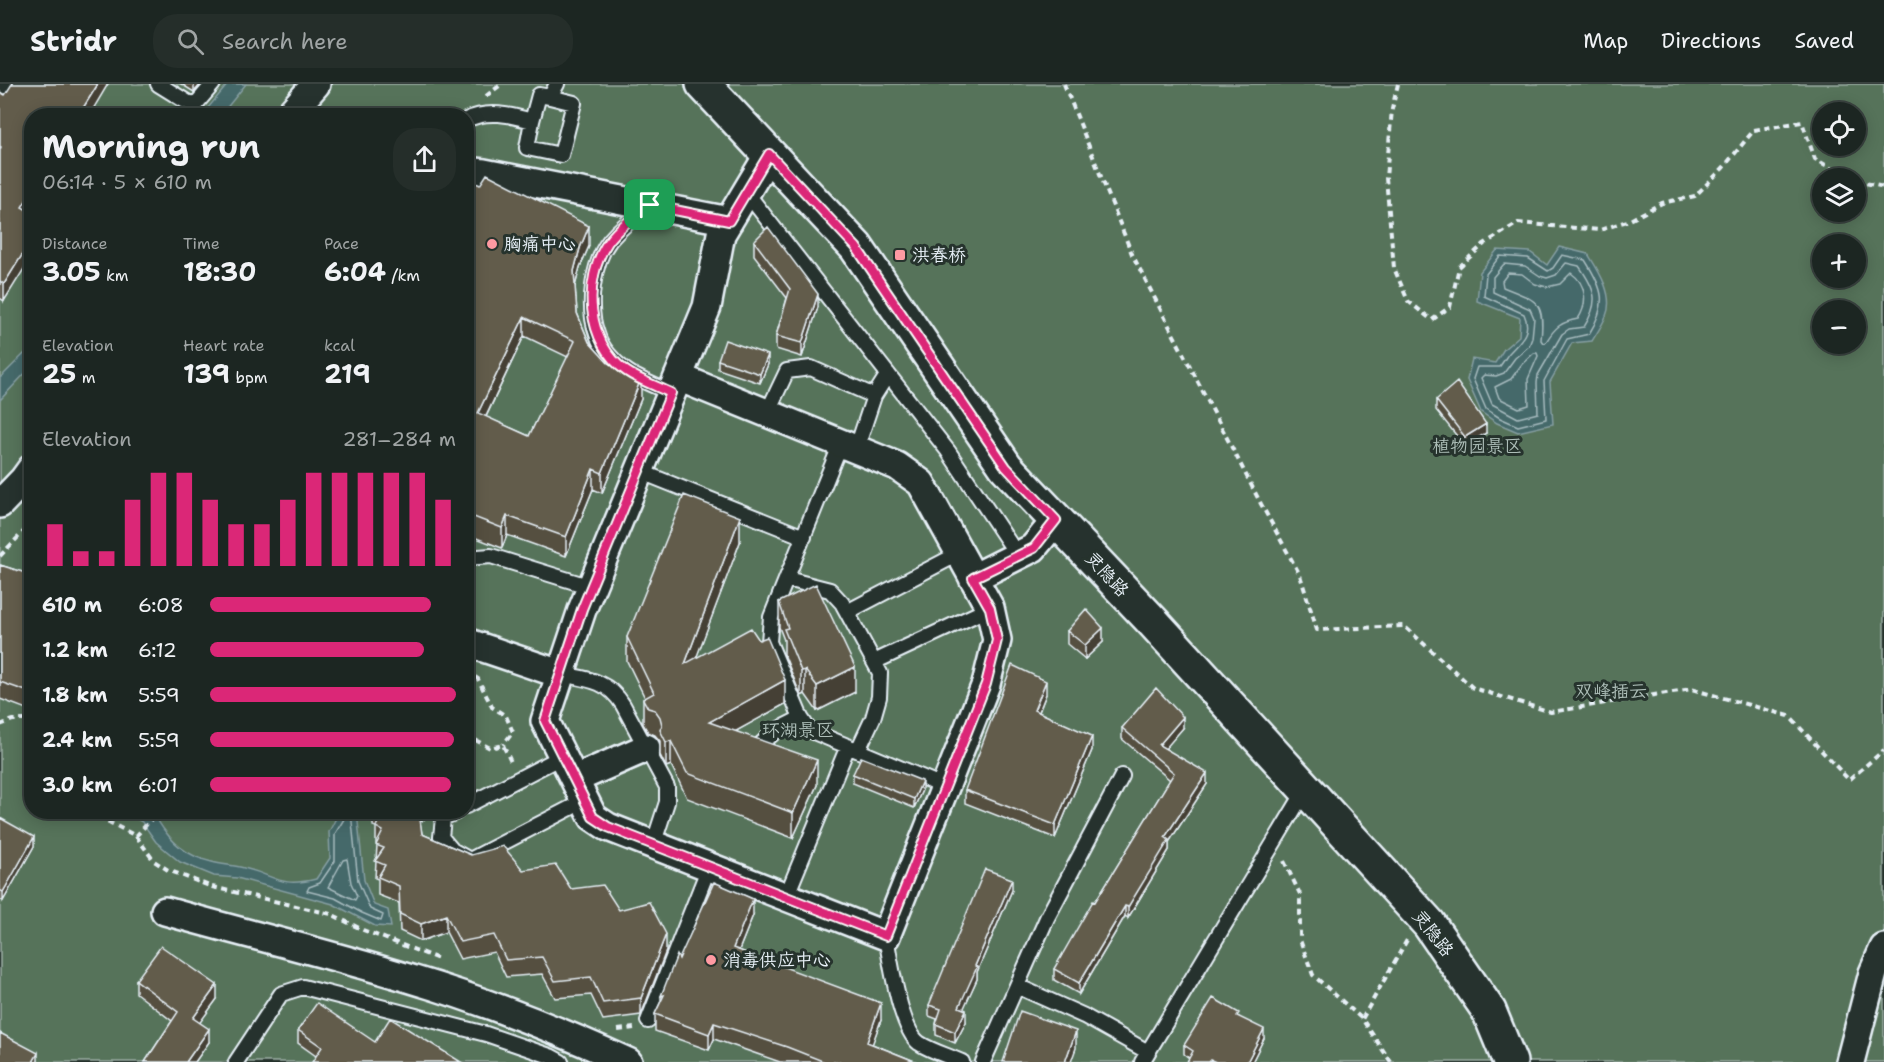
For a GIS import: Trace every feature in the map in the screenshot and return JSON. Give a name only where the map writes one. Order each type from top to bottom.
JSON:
[{"type":"main road","name":"灵隐路","points":[[703,84],[856,247],[1006,467],[1154,623],[1422,916],[1489,1011],[1510,1062]]},
{"type":"street","points":[[295,108],[316,84]]},
{"type":"street","points":[[675,385],[767,413],[897,466],[921,483],[990,608],[997,640],[986,684],[886,936],[608,827],[593,817],[545,721],[591,587],[706,307],[721,234],[769,154]]},
{"type":"street","points":[[474,172],[729,221]]},
{"type":"street","points":[[0,504],[24,479]]},
{"type":"street","points":[[973,578],[1034,548],[1056,520]]},
{"type":"street","points":[[474,645],[560,674]]},
{"type":"street","points":[[575,778],[646,748]]},
{"type":"street","points":[[165,911],[411,979],[492,1006],[628,1062]]},
{"type":"street","points":[[1850,1062],[1873,973],[1884,948]]},
{"type":"lane","points":[[0,92],[4,84]]},
{"type":"lane","points":[[158,84],[187,102],[196,104],[213,84]]},
{"type":"lane","points":[[550,97],[557,84]]},
{"type":"lane","points":[[539,95],[574,103],[561,155],[527,148],[532,121],[539,95]]},
{"type":"lane","points":[[474,117],[501,113],[532,121]]},
{"type":"lane","points":[[746,192],[948,451],[1018,556]]},
{"type":"lane","points":[[650,205],[624,225],[608,242],[592,287],[593,308],[597,334],[607,353],[626,370],[675,385]]},
{"type":"lane","points":[[767,413],[787,371],[811,368],[874,396]]},
{"type":"lane","points":[[888,374],[874,396],[804,537],[771,617],[770,642],[801,718],[809,730],[945,787]]},
{"type":"lane","points":[[639,471],[804,537]]},
{"type":"lane","points":[[847,612],[960,553]]},
{"type":"lane","points":[[474,557],[491,556],[591,587]]},
{"type":"lane","points":[[786,897],[853,748],[873,718],[879,697],[880,673],[842,603],[830,590],[787,579]]},
{"type":"lane","points":[[874,662],[990,608]]},
{"type":"lane","points":[[752,641],[770,632]]},
{"type":"lane","points":[[560,674],[598,681],[617,695],[646,748],[667,787],[667,802],[653,845]]},
{"type":"lane","points":[[753,751],[777,730],[801,718]]},
{"type":"lane","points":[[983,1062],[1047,918],[1122,776]]},
{"type":"lane","points":[[474,802],[516,781],[575,778]]},
{"type":"lane","points":[[443,819],[441,837],[452,850],[470,860],[575,778]]},
{"type":"lane","points":[[1017,986],[1084,1016],[1145,1057],[1306,789]]},
{"type":"lane","points":[[648,1021],[709,867]]},
{"type":"lane","points":[[886,936],[894,988],[906,1021],[918,1042],[962,1062]]},
{"type":"lane","points":[[236,1062],[282,994],[303,987],[486,1034],[529,1056],[561,1062]]},
{"type":"path","points":[[1064,84],[1132,254],[1300,575],[1317,630],[1404,626],[1473,688],[1551,712],[1691,689],[1789,716],[1849,780],[1884,750]]},
{"type":"path","points":[[1398,84],[1392,109],[1386,178],[1394,268],[1408,301],[1432,320],[1450,306],[1459,267],[1484,244],[1518,223],[1600,230],[1630,220],[1662,203],[1695,196],[1723,168],[1754,130],[1802,122],[1815,159],[1831,168]]},
{"type":"path","points":[[1866,183],[1884,187]]},
{"type":"path","points":[[0,556],[24,531]]},
{"type":"path","points":[[474,678],[492,707],[506,716],[513,732],[503,745],[490,748],[474,739]]},
{"type":"path","points":[[0,724],[13,720],[24,720]]},
{"type":"path","points":[[503,745],[510,757],[516,781]]},
{"type":"path","points":[[101,819],[136,836],[154,861],[168,870],[212,887],[331,914],[363,930],[451,964]]},
{"type":"path","points":[[136,836],[152,819]]},
{"type":"path","points":[[1275,841],[1300,894],[1300,940],[1313,975],[1362,1019],[1391,1062]]},
{"type":"path","points":[[1362,1019],[1422,916]]},
{"type":"path","points":[[615,1030],[634,1028],[648,1021]]},
{"type":"green space","points":[[0,84],[1884,84],[1884,1062],[0,1062]]},
{"type":"water","points":[[228,84],[246,84],[227,108],[208,108]]},
{"type":"water","points":[[1559,247],[1588,254],[1607,291],[1608,308],[1592,341],[1572,343],[1550,382],[1553,424],[1518,432],[1497,423],[1481,412],[1467,380],[1472,359],[1495,363],[1504,349],[1519,336],[1520,318],[1477,301],[1480,272],[1497,250],[1530,252],[1547,265]]},
{"type":"water","points":[[24,354],[24,374],[0,400],[0,378]]},
{"type":"water","points":[[137,819],[158,819],[168,835],[194,856],[255,871],[278,880],[294,882],[316,879],[330,858],[329,832],[336,819],[358,819],[364,880],[374,905],[388,910],[391,927],[375,926],[333,904],[237,878],[214,876],[180,862],[156,842],[142,822]]},
{"type":"building","points":[[12,84],[98,84],[83,108],[24,108],[24,204],[22,207],[24,208],[24,252],[4,284],[0,281],[0,92],[5,95]]},
{"type":"building","points":[[487,174],[589,226],[574,271],[577,313],[589,342],[608,363],[641,379],[602,473],[593,469],[566,537],[507,516],[502,528],[474,517],[474,182],[480,185]],"holes":[[[524,317],[575,341],[529,436],[478,413]]]},
{"type":"building","points":[[768,227],[818,294],[802,343],[776,336],[790,289],[754,241]]},
{"type":"building","points":[[725,340],[768,355],[760,374],[718,360]]},
{"type":"building","points":[[1457,382],[1486,424],[1465,437],[1436,400]]},
{"type":"building","points":[[684,495],[740,517],[685,664],[751,628],[759,640],[767,637],[785,680],[709,722],[817,760],[793,813],[687,773],[671,741],[666,742],[660,730],[662,725],[660,717],[655,710],[648,708],[643,699],[654,693],[627,637]]},
{"type":"building","points":[[0,565],[24,572],[24,690],[0,682]]},
{"type":"building","points":[[816,584],[855,667],[817,686],[805,670],[801,671],[784,629],[788,628],[779,602]]},
{"type":"building","points":[[1086,609],[1103,628],[1085,645],[1067,631]]},
{"type":"building","points":[[1012,665],[1046,681],[1034,710],[1092,736],[1055,825],[965,790]]},
{"type":"building","points":[[1156,688],[1183,717],[1159,745],[1207,773],[1165,837],[1169,840],[1128,907],[1125,906],[1079,983],[1054,969],[1093,901],[1095,902],[1174,773],[1122,728]]},
{"type":"building","points":[[861,757],[922,781],[914,799],[853,774]]},
{"type":"building","points":[[0,818],[34,837],[3,892],[0,890]]},
{"type":"building","points":[[379,819],[420,819],[422,834],[471,855],[503,846],[523,870],[556,865],[571,889],[603,885],[619,910],[649,902],[666,934],[641,998],[603,1003],[591,977],[555,981],[542,957],[506,960],[494,935],[460,942],[446,915],[421,924],[400,914],[399,886],[378,877],[385,865],[375,861],[384,848],[376,845],[383,831],[376,827]]},
{"type":"building","points":[[985,869],[1012,879],[959,1007],[966,1010],[955,1032],[936,1024],[941,1009],[929,1005]]},
{"type":"building","points":[[714,882],[753,899],[733,948],[881,1003],[867,1042],[917,1062],[825,1062],[714,1023],[709,1034],[655,1014],[677,955],[679,959]]},
{"type":"building","points":[[161,946],[217,985],[193,1018],[209,1029],[186,1062],[145,1062],[178,1012],[136,980]]},
{"type":"building","points":[[1213,998],[1239,1013],[1237,1016],[1264,1029],[1247,1062],[1211,1060],[1209,1062],[1187,1062],[1193,1051],[1184,1045]]},
{"type":"building","points":[[317,1003],[375,1042],[390,1018],[461,1062],[312,1062],[322,1047],[298,1030]]},
{"type":"building","points":[[1020,1011],[1076,1031],[1065,1062],[1003,1062]]},
{"type":"building","points":[[0,1033],[38,1053],[33,1062],[0,1062]]},
{"type":"place","name":"胸痛中心","points":[[492,244]]},
{"type":"place","name":"洪春桥","points":[[900,255]]},
{"type":"place","name":"消毒供应中心","points":[[711,960]]},
{"type":"route","points":[[769,154],[856,247],[1006,467],[1056,520],[1034,548],[973,578],[990,608],[997,640],[986,684],[886,936],[608,827],[593,817],[545,721],[582,609],[671,393],[626,370],[607,353],[597,334],[593,308],[592,287],[608,242],[624,225],[650,205],[729,221],[769,154]]},
{"type":"park label","name":"植物园景区","points":[[1477,446]]},
{"type":"park label","name":"双峰插云","points":[[1611,691]]},
{"type":"park label","name":"环湖景区","points":[[798,730]]}]
